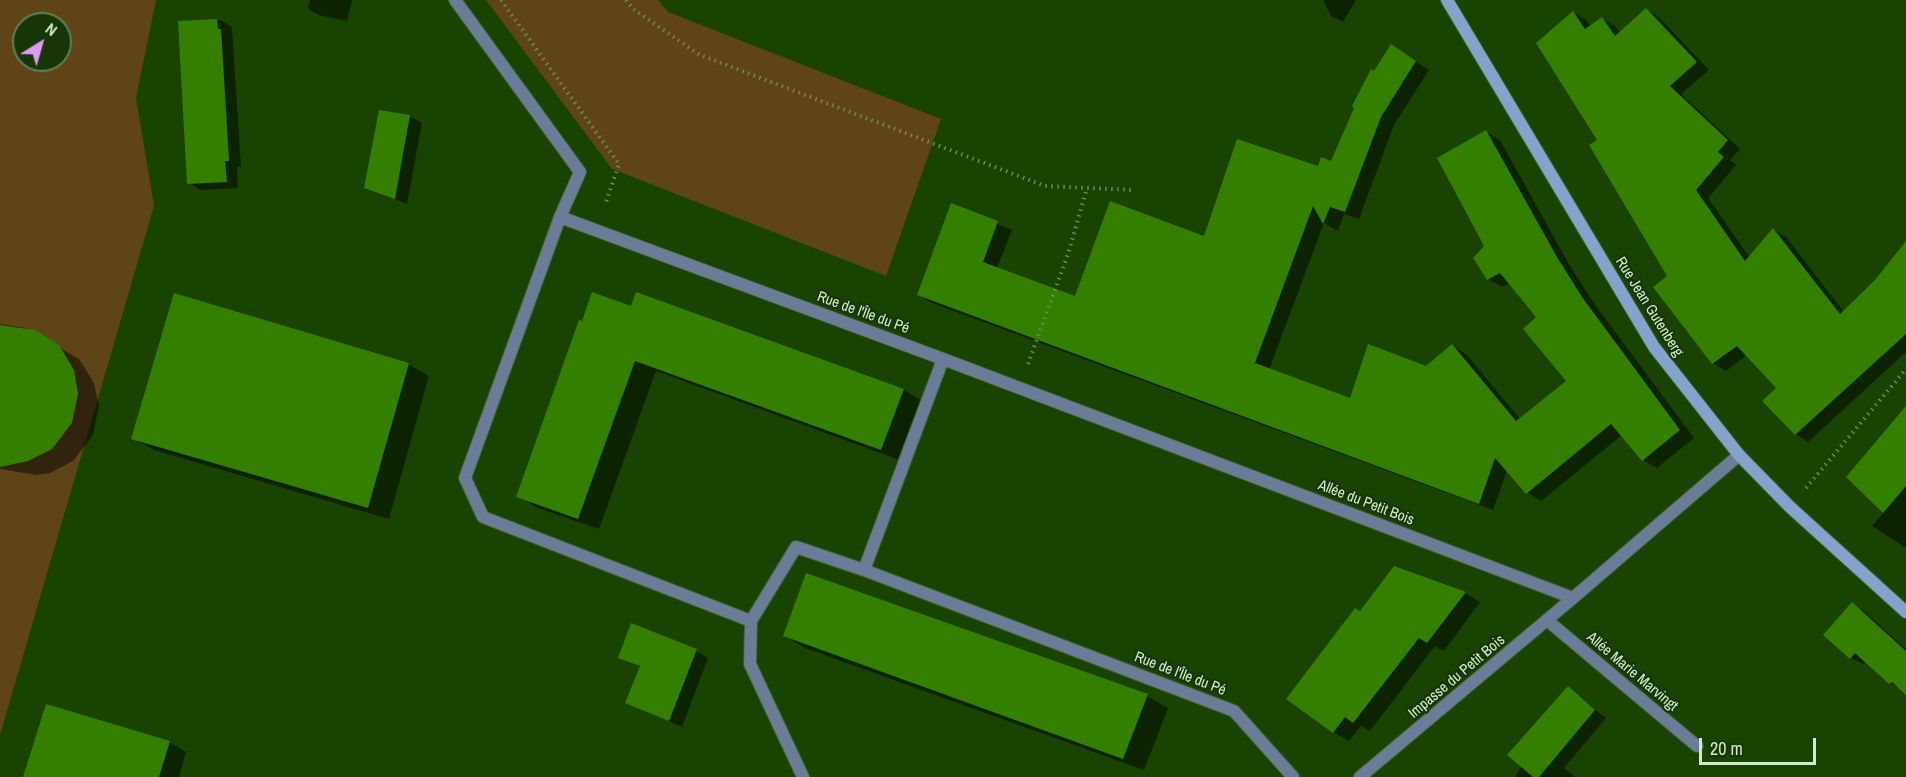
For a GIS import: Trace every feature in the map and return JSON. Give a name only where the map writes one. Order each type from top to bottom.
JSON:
[{"type":"main road","name":"Rue Jean Gutenberg","points":[[1447,0],[1653,347],[1739,455],[1790,507],[1906,612]]},
{"type":"street","points":[[454,0],[580,172],[560,217],[465,478],[483,517],[751,621]]},
{"type":"street","name":"Rue de l'Île du Pé","points":[[560,217],[943,358]]},
{"type":"street","points":[[864,570],[943,358]]},
{"type":"street","name":"Allée du Petit Bois","points":[[943,358],[1573,598]]},
{"type":"street","points":[[1573,598],[1739,455]]},
{"type":"street","name":"Rue de l'Île du Pé","points":[[802,777],[750,664],[751,621],[795,547],[864,570],[1234,711],[1293,777]]},
{"type":"street","name":"Impasse du Petit Bois","points":[[1360,777],[1573,598]]},
{"type":"street","name":"Allée Marie Marvingt","points":[[1548,621],[1697,746]]},
{"type":"path","points":[[626,0],[633,9],[700,55],[1045,186],[1133,190]]},
{"type":"path","points":[[1020,388],[1068,254],[1087,188]]},
{"type":"path","points":[[1790,507],[1906,369]]},
{"type":"shaded area","points":[[0,0],[156,0],[136,98],[154,206],[0,735]]},
{"type":"shaded area","points":[[486,0],[658,0],[668,12],[941,119],[886,276],[612,169]]},
{"type":"building","points":[[1646,8],[1697,62],[1670,86],[1728,140],[1718,152],[1724,157],[1696,190],[1745,261],[1773,228],[1840,314],[1875,280],[1906,241],[1906,334],[1795,435],[1762,401],[1776,388],[1737,346],[1712,364],[1653,287],[1667,276],[1589,145],[1597,140],[1536,43],[1573,11],[1585,29],[1602,17],[1615,36]]},
{"type":"building","points":[[217,19],[218,29],[221,29],[229,161],[225,161],[227,182],[187,184],[178,21]]},
{"type":"building","points":[[1391,44],[1416,61],[1381,117],[1345,212],[1330,207],[1323,224],[1313,206],[1255,363],[1350,398],[1368,344],[1426,366],[1452,344],[1516,421],[1566,381],[1523,329],[1536,317],[1500,273],[1487,280],[1473,258],[1484,246],[1437,158],[1486,130],[1582,297],[1680,430],[1642,461],[1611,424],[1526,494],[1495,458],[1479,504],[917,295],[951,203],[998,221],[983,262],[1075,296],[1110,201],[1204,236],[1237,139],[1318,166],[1321,157],[1331,161],[1354,108],[1352,106],[1371,69],[1374,71]]},
{"type":"building","points":[[379,110],[410,115],[395,199],[364,188]]},
{"type":"building","points":[[592,292],[631,306],[636,292],[904,389],[881,450],[635,361],[578,519],[516,497],[579,320],[582,321]]},
{"type":"building","points":[[174,293],[409,363],[368,508],[131,439]]},
{"type":"building","points":[[0,325],[35,330],[59,345],[74,370],[78,394],[72,423],[52,449],[28,461],[0,467]]},
{"type":"building","points":[[1906,406],[1906,486],[1883,513],[1846,477]]},
{"type":"building","points":[[1394,566],[1466,592],[1427,643],[1419,638],[1353,723],[1345,717],[1333,733],[1286,699],[1355,608],[1360,611]]},
{"type":"building","points":[[806,573],[1148,694],[1123,759],[783,636]]},
{"type":"building","points":[[1852,602],[1906,651],[1906,695],[1892,682],[1889,684],[1855,653],[1850,659],[1823,635]]},
{"type":"building","points":[[631,623],[697,649],[669,721],[625,703],[640,666],[618,658]]},
{"type":"building","points":[[1568,686],[1595,710],[1539,777],[1533,777],[1507,755]]},
{"type":"building","points":[[46,704],[170,741],[159,777],[23,777]]}]
